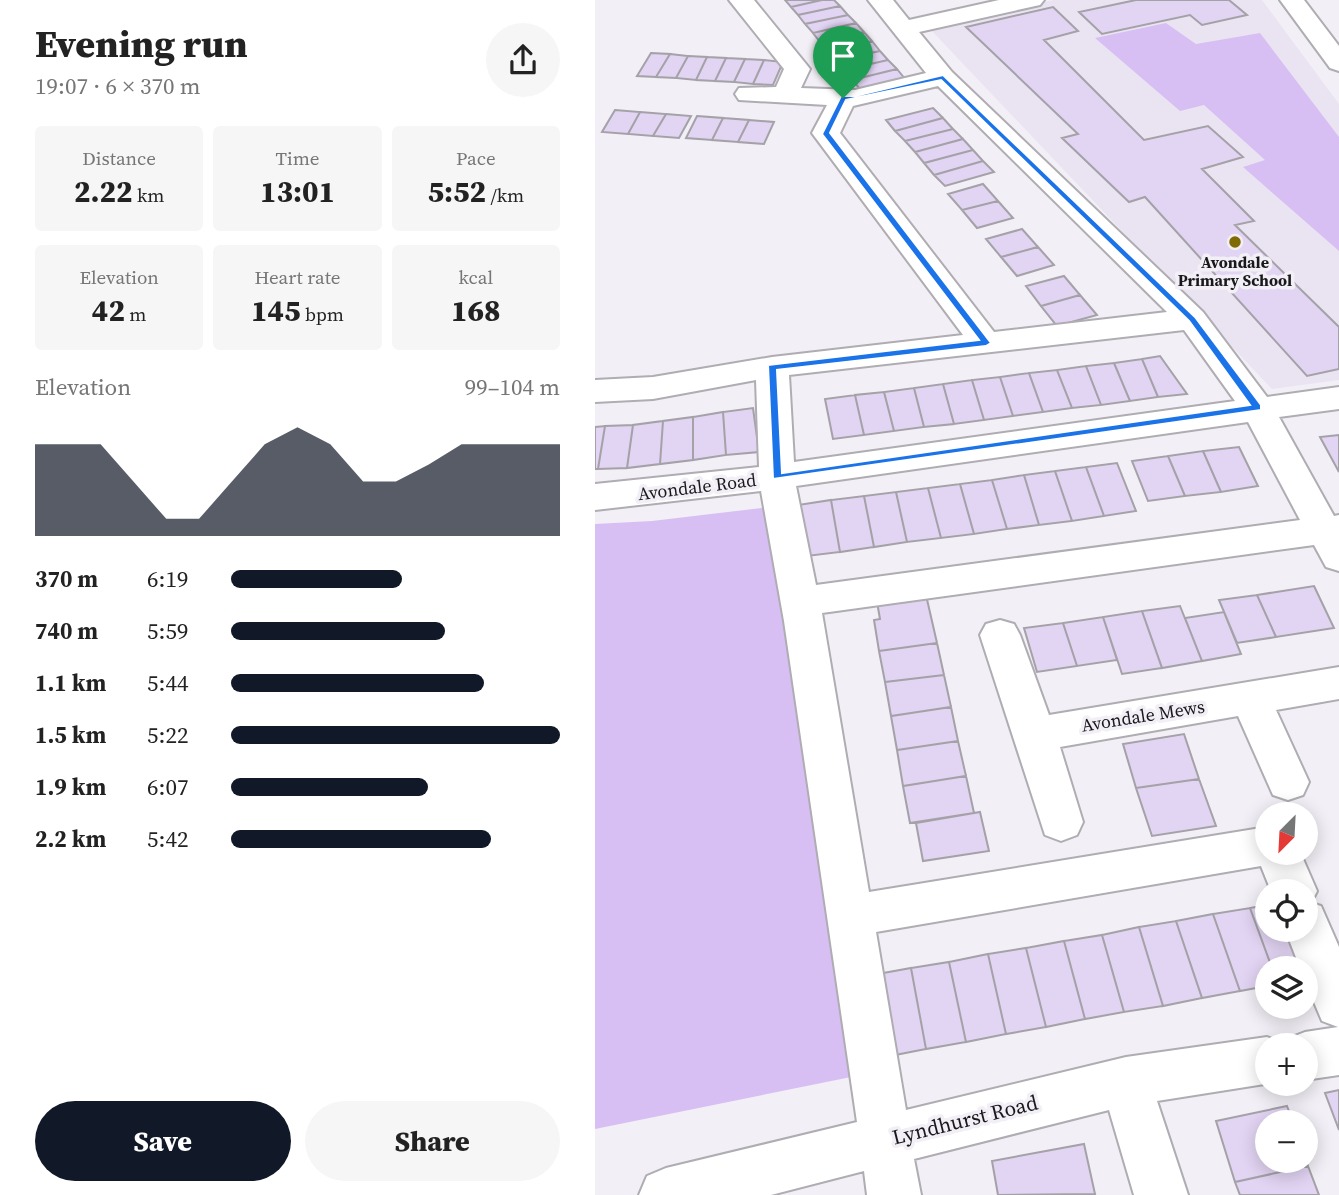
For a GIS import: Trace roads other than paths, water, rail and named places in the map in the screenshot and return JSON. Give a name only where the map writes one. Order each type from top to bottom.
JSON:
[{"type":"street","points":[[741,0],[797,69],[785,95]]},
{"type":"street","points":[[800,602],[1334,538],[1257,408],[1192,319],[943,77],[880,0]]},
{"type":"street","points":[[904,28],[1032,0]]},
{"type":"street","points":[[1291,0],[1339,63]]},
{"type":"street","points":[[1315,32],[1339,26]]},
{"type":"street","points":[[748,94],[855,98],[943,77]]},
{"type":"street","points":[[843,98],[826,134],[986,343]]},
{"type":"street","points":[[595,391],[653,388],[772,368],[1192,319]]},
{"type":"street","points":[[772,368],[777,477],[800,602],[883,1140],[894,1195]]},
{"type":"street","name":"Avondale Road","points":[[595,497],[777,477],[1339,398]]},
{"type":"street","points":[[1000,635],[1035,734],[1061,822]]},
{"type":"street","name":"Avondale Mews","points":[[1035,734],[1339,683]]},
{"type":"street","points":[[1251,698],[1289,782]]},
{"type":"street","points":[[850,916],[1255,848]]},
{"type":"street","points":[[1314,942],[1339,1005]]},
{"type":"street","points":[[1318,1054],[1339,1051]]},
{"type":"street","name":"Lyndhurst Road","points":[[666,1195],[1126,1081],[1255,1063]]},
{"type":"street","points":[[1126,1081],[1161,1195]]},
{"type":"place","name":"Avondale Primary School","points":[[1235,242]]}]
